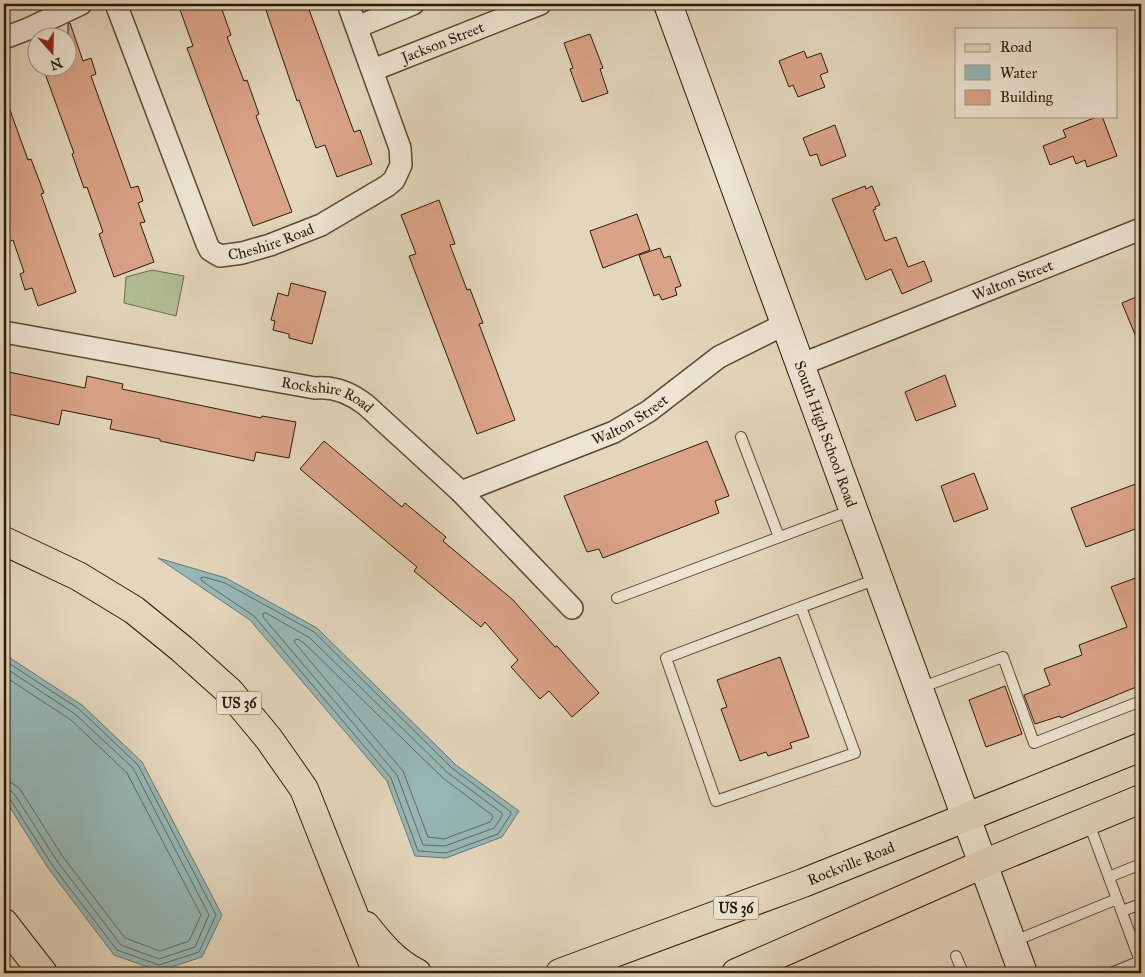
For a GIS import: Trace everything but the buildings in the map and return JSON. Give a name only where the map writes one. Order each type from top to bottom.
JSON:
[{"type":"main road","name":"US 36","points":[[4,541],[78,576],[134,610],[182,648],[230,692],[269,739],[304,789],[351,910],[392,957],[406,968],[417,973]]},
{"type":"main road","name":"Rockville Road","points":[[560,973],[803,883],[1141,748]]},
{"type":"main road","points":[[736,973],[983,864],[1141,799]]},
{"type":"main road","points":[[351,910],[377,973]]},
{"type":"main road","points":[[4,923],[43,973]]},
{"type":"street","points":[[4,38],[81,4]]},
{"type":"street","name":"Cheshire Road","points":[[116,4],[206,244],[210,250],[220,256],[255,250],[321,225],[394,180],[401,164],[401,151],[348,4]]},
{"type":"street","points":[[356,27],[413,4]]},
{"type":"street","name":"Jackson Street","points":[[373,70],[540,4]]},
{"type":"street","name":"South High School Road","points":[[668,4],[1023,973]]},
{"type":"street","name":"Walton Street","points":[[800,364],[1141,229]]},
{"type":"street","name":"Walton Street","points":[[461,492],[614,432],[649,411],[719,357],[785,324]]},
{"type":"street","name":"Rockshire Road","points":[[4,332],[315,388],[339,390],[356,398],[461,492],[572,608]]},
{"type":"lane","points":[[741,437],[779,537]]},
{"type":"lane","points":[[617,598],[853,509]]},
{"type":"lane","points":[[801,607],[855,753],[716,801],[666,658],[801,607],[878,578]]},
{"type":"lane","points":[[918,689],[1003,658],[1034,743],[1141,700]]},
{"type":"lane","points":[[1088,821],[1140,957],[1111,973]]},
{"type":"lane","points":[[1109,876],[1141,864]]},
{"type":"lane","points":[[1011,942],[1117,899]]},
{"type":"lane","points":[[1122,911],[1141,904]]},
{"type":"lane","points":[[956,956],[963,973]]},
{"type":"green space","points":[[152,270],[184,276],[176,316],[124,303],[126,277]]},
{"type":"water","points":[[158,558],[226,578],[317,628],[456,765],[519,811],[502,837],[446,858],[415,856],[387,781],[250,620]]},
{"type":"water","points":[[4,654],[82,705],[142,762],[222,915],[202,957],[159,971],[114,955],[48,868],[4,798]]}]
